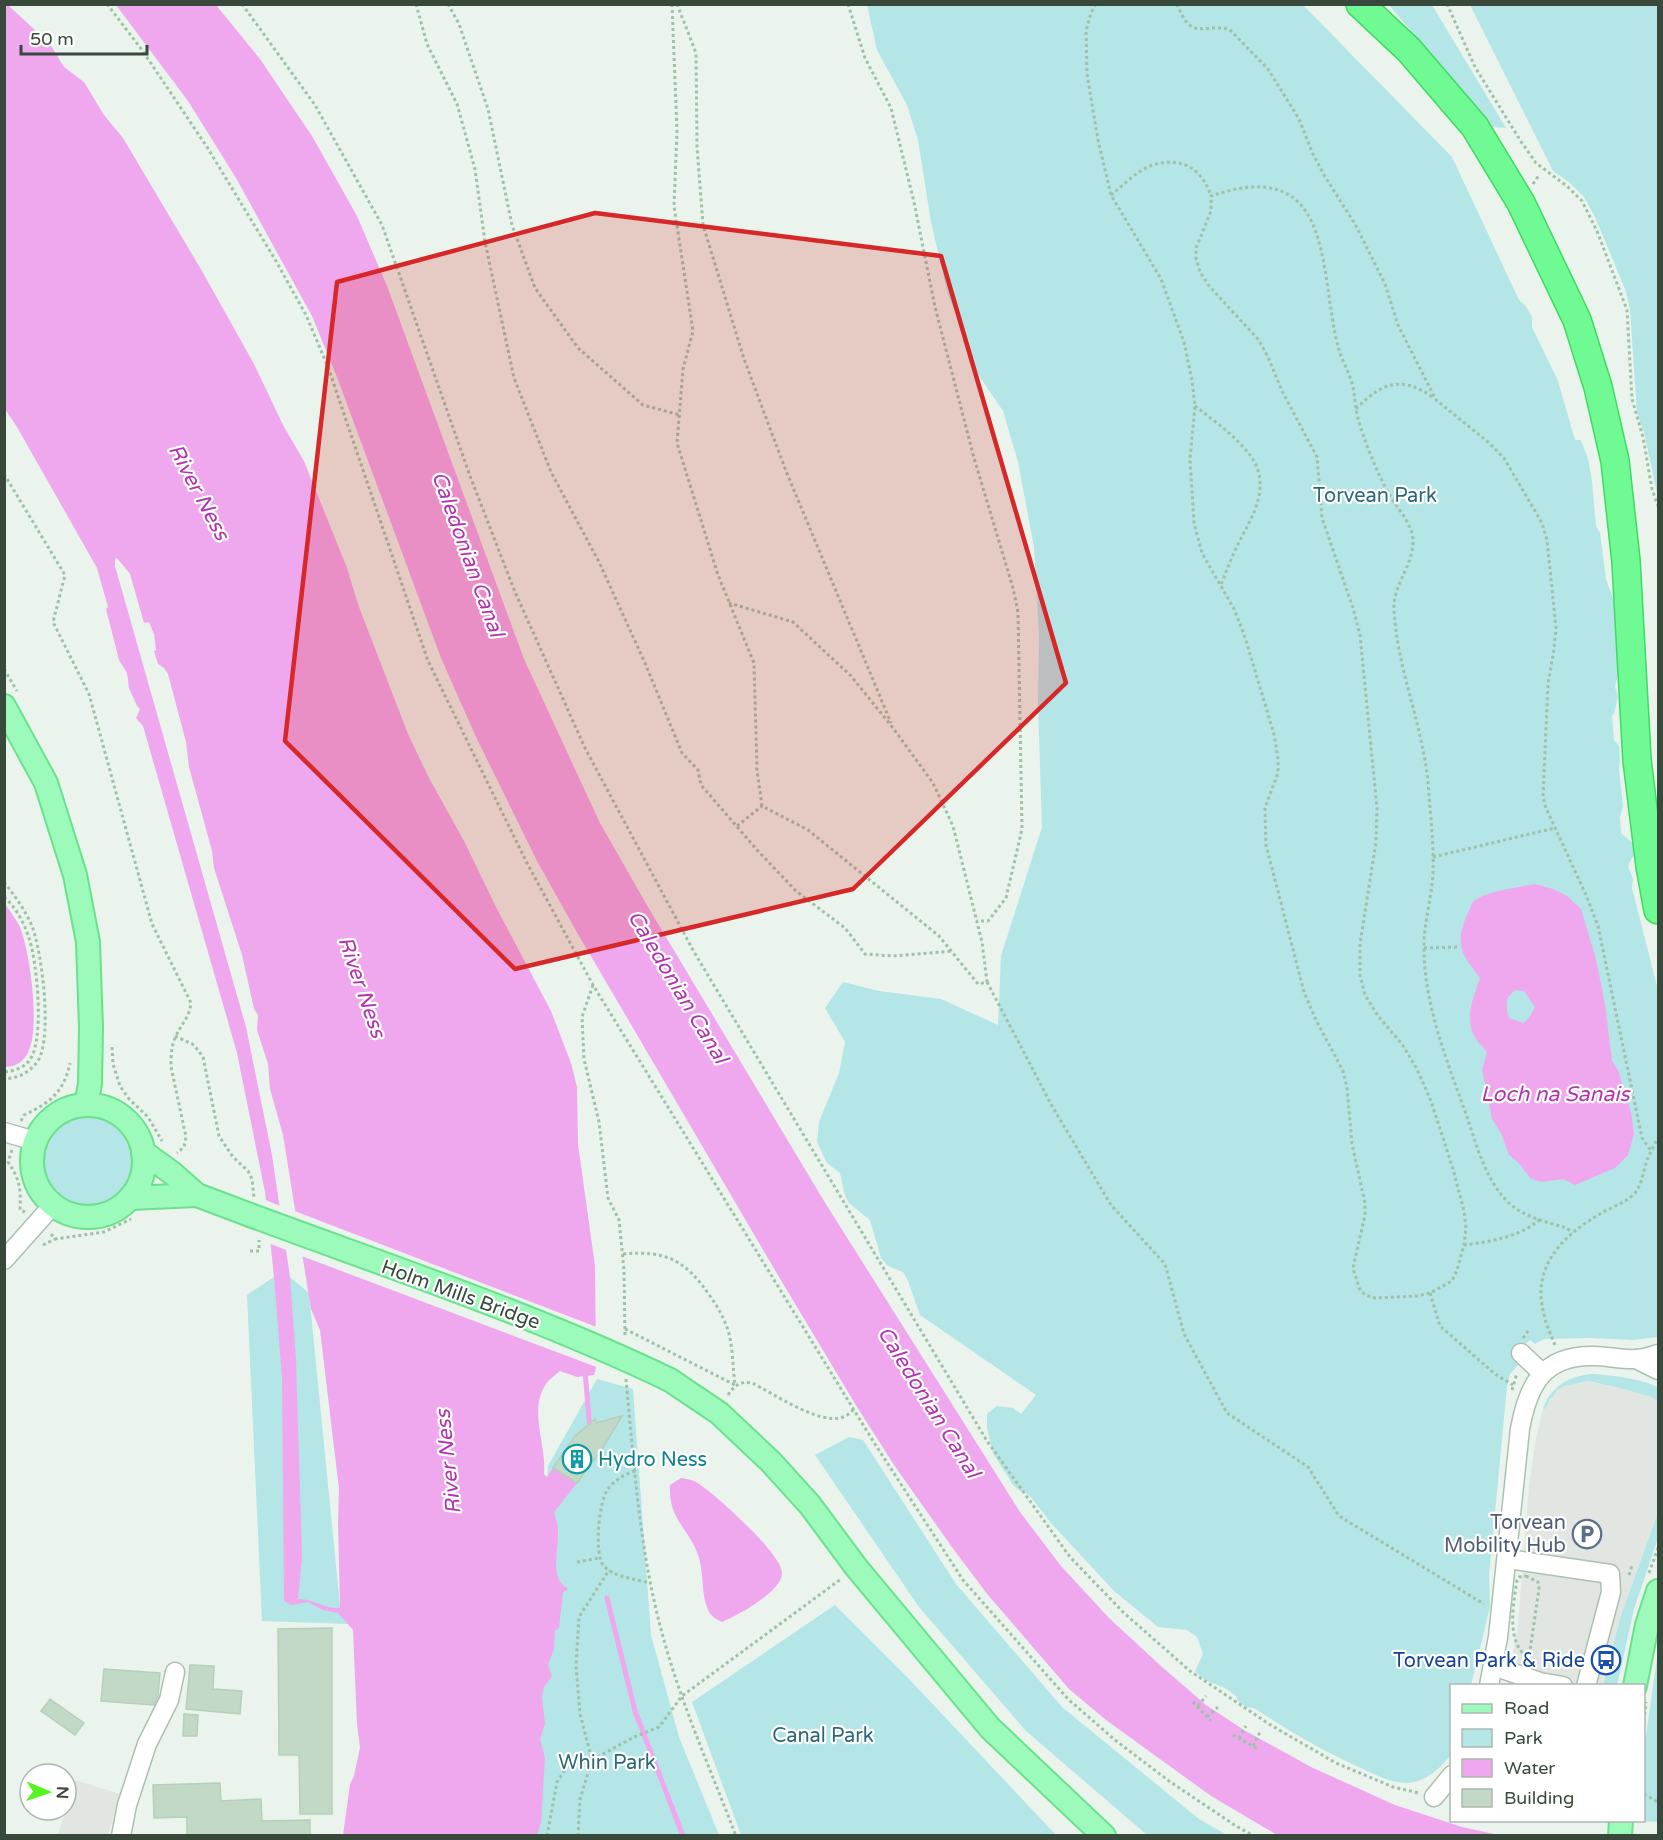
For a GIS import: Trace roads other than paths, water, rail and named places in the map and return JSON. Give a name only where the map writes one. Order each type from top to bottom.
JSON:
[{"type":"highway","points":[[1360,4],[1409,50],[1475,127],[1521,203],[1577,320],[1598,387],[1615,461],[1626,561],[1637,760],[1650,866],[1659,910]]},
{"type":"main road","points":[[4,706],[46,783],[75,875],[88,942],[91,1040],[90,1084],[86,1105]]},
{"type":"main road","points":[[135,1206],[143,1169],[143,1152],[139,1137],[130,1123],[117,1113],[102,1106],[86,1105],[70,1108],[55,1115],[44,1126],[18,1136],[32,1158],[34,1176],[47,1211],[84,1217],[197,1195]]},
{"type":"main road","points":[[143,1152],[197,1195]]},
{"type":"main road","name":"Holm Mills Bridge","points":[[197,1195],[618,1355],[670,1380],[719,1413],[771,1462],[810,1505],[856,1567],[990,1728],[1104,1836]]},
{"type":"main road","points":[[1635,1684],[1647,1625],[1659,1591]]},
{"type":"street","points":[[4,1260],[47,1211]]},
{"type":"street","points":[[1521,1353],[1542,1373]]},
{"type":"street","points":[[1489,1684],[1508,1559],[1525,1401],[1542,1373],[1556,1364],[1582,1356],[1636,1359],[1659,1354]]},
{"type":"street","points":[[1636,1359],[1659,1370]]},
{"type":"street","points":[[1508,1559],[1527,1569],[1610,1574],[1611,1592],[1587,1684]]},
{"type":"street","points":[[1493,1666],[1552,1684]]},
{"type":"street","points":[[121,1836],[127,1805],[147,1744],[169,1700],[175,1672]]},
{"type":"street","points":[[1434,1797],[1450,1777]]},
{"type":"water","name":"River Ness","points":[[4,5],[8,5],[50,44],[64,67],[84,82],[104,115],[123,138],[254,364],[283,425],[304,461],[347,568],[359,607],[408,734],[551,1011],[571,1063],[577,1087],[578,1144],[595,1266],[596,1368],[594,1375],[577,1377],[560,1371],[546,1384],[539,1405],[538,1417],[544,1474],[547,1477],[553,1468],[577,1483],[554,1512],[558,1529],[556,1563],[558,1578],[567,1590],[563,1592],[559,1628],[555,1631],[554,1649],[548,1665],[552,1676],[544,1687],[542,1697],[545,1724],[540,1739],[545,1758],[541,1823],[537,1835],[343,1835],[350,1784],[360,1747],[353,1630],[338,1613],[323,1610],[308,1602],[291,1605],[284,1601],[282,1378],[274,1277],[265,1192],[237,1053],[143,726],[136,718],[140,709],[129,688],[127,673],[119,660],[97,568],[5,409]],"holes":[[[117,558],[130,574],[144,623],[149,622],[154,634],[156,650],[154,651],[158,664],[168,674],[186,742],[189,767],[212,851],[214,868],[242,955],[254,1009],[258,1015],[257,1030],[268,1064],[270,1089],[283,1135],[311,1309],[320,1330],[339,1489],[340,1608],[298,1599],[302,1556],[296,1359],[290,1277],[272,1155],[246,1027],[115,566],[115,559]]]},
{"type":"water","name":"Caledonian Canal","points":[[116,5],[216,5],[260,59],[312,136],[357,216],[387,286],[524,659],[600,823],[824,1201],[1020,1512],[1061,1566],[1109,1618],[1206,1705],[1244,1730],[1311,1767],[1395,1805],[1462,1827],[1499,1835],[1277,1835],[1211,1796],[1106,1720],[1069,1689],[988,1595],[894,1465],[857,1407],[537,861],[476,737],[441,658],[337,377],[312,316],[236,178],[188,101]]},
{"type":"water","name":"Loch na Sanais","points":[[1535,884],[1567,896],[1581,909],[1596,959],[1605,1004],[1612,1061],[1618,1070],[1631,1112],[1634,1134],[1628,1155],[1615,1168],[1575,1185],[1563,1179],[1541,1182],[1530,1178],[1520,1164],[1509,1155],[1501,1133],[1492,1119],[1482,1069],[1487,1052],[1478,1042],[1471,1025],[1471,1009],[1480,978],[1462,949],[1461,934],[1467,915],[1473,902],[1478,898],[1493,892]],"holes":[[[1516,990],[1524,991],[1535,1007],[1523,1023],[1509,1018],[1507,1006],[1512,993]]]},
{"type":"water","points":[[5,904],[20,927],[24,938],[34,1007],[34,1024],[29,1050],[23,1060],[9,1067],[5,1067]]},
{"type":"water","points":[[681,1478],[697,1483],[722,1502],[762,1541],[780,1566],[782,1574],[780,1581],[767,1596],[722,1622],[708,1610],[704,1598],[699,1558],[672,1507],[670,1485]]},
{"type":"waterway","points":[[585,1371],[590,1430]]},
{"type":"waterway","points":[[607,1598],[635,1711],[683,1836]]},
{"type":"place","name":"Hydro Ness","points":[[577,1459]]},
{"type":"place","name":"Torvean Mobility Hub","points":[[1587,1534]]},
{"type":"place","name":"Torvean Park & Ride","points":[[1606,1660]]},
{"type":"park label","name":"Torvean Park","points":[[1375,495]]},
{"type":"park label","name":"Canal Park","points":[[823,1735]]},
{"type":"park label","name":"Whin Park","points":[[607,1762]]}]
